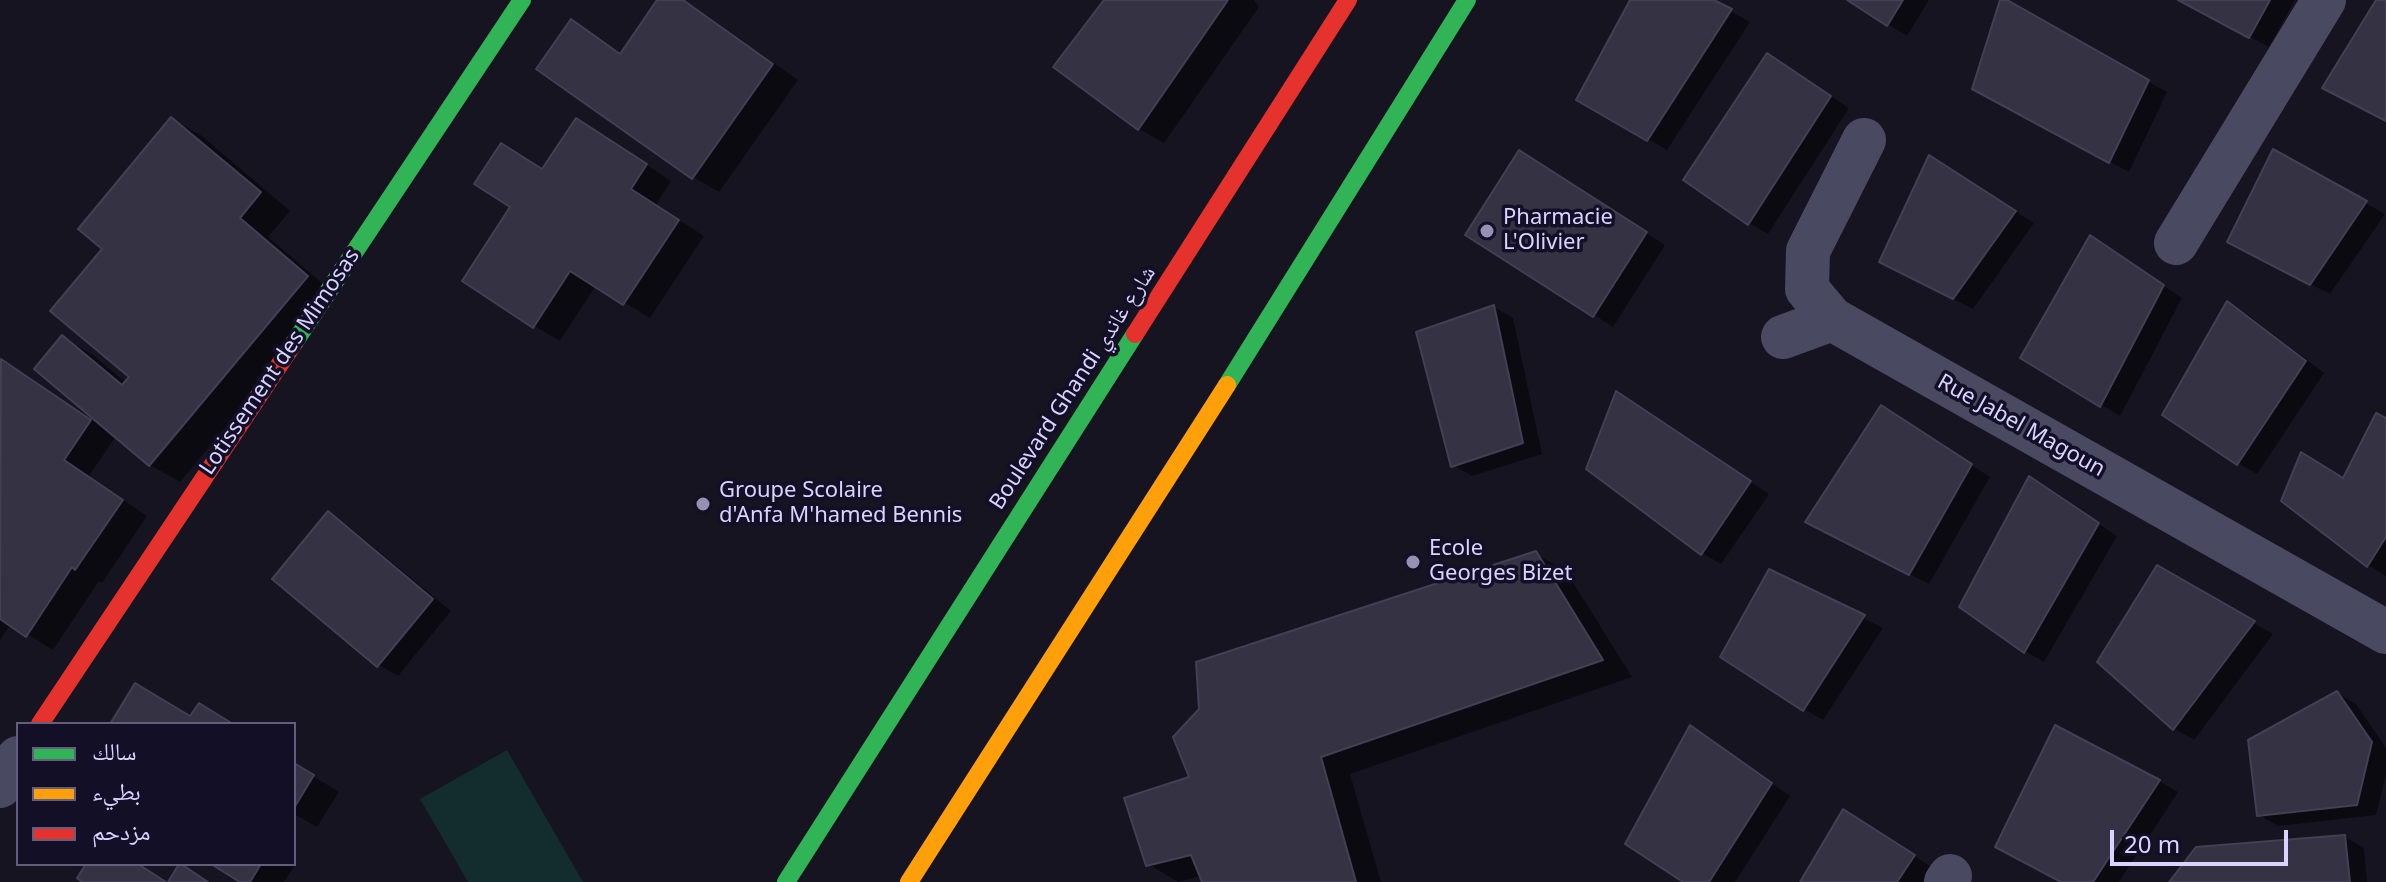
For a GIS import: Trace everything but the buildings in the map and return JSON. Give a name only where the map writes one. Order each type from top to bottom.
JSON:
[{"type":"main road","name":"Lotissement des Mimosas","points":[[41,722],[522,0]]},
{"type":"main road","name":"Boulevard Ghandi شارع غاندي","points":[[786,882],[1348,0]]},
{"type":"main road","points":[[909,882],[1182,457],[1467,0]]},
{"type":"street","points":[[2176,243],[2324,0]]},
{"type":"street","name":"Rue Jabel Magoun","points":[[1864,140],[1808,251],[1807,289],[1832,319],[2386,632]]},
{"type":"street","points":[[1783,337],[1832,319]]},
{"type":"street","points":[[0,786],[16,761]]},
{"type":"green space","points":[[507,750],[583,882],[468,882],[420,799]]},
{"type":"traffic: fast","points":[[294,343],[522,0]]},
{"type":"traffic: fast","points":[[1227,385],[1467,0]]},
{"type":"traffic: fast","points":[[786,882],[1135,334]]},
{"type":"traffic: slow","points":[[909,882],[1227,385]]},
{"type":"traffic: jam","points":[[1135,334],[1348,0]]},
{"type":"traffic: jam","points":[[41,722],[294,343]]},
{"type":"place","name":"Pharmacie L'Olivier","points":[[1487,231]]},
{"type":"place","name":"Groupe Scolaire d'Anfa M'hamed Bennis","points":[[703,504]]},
{"type":"place","name":"Ecole Georges Bizet","points":[[1413,562]]}]
